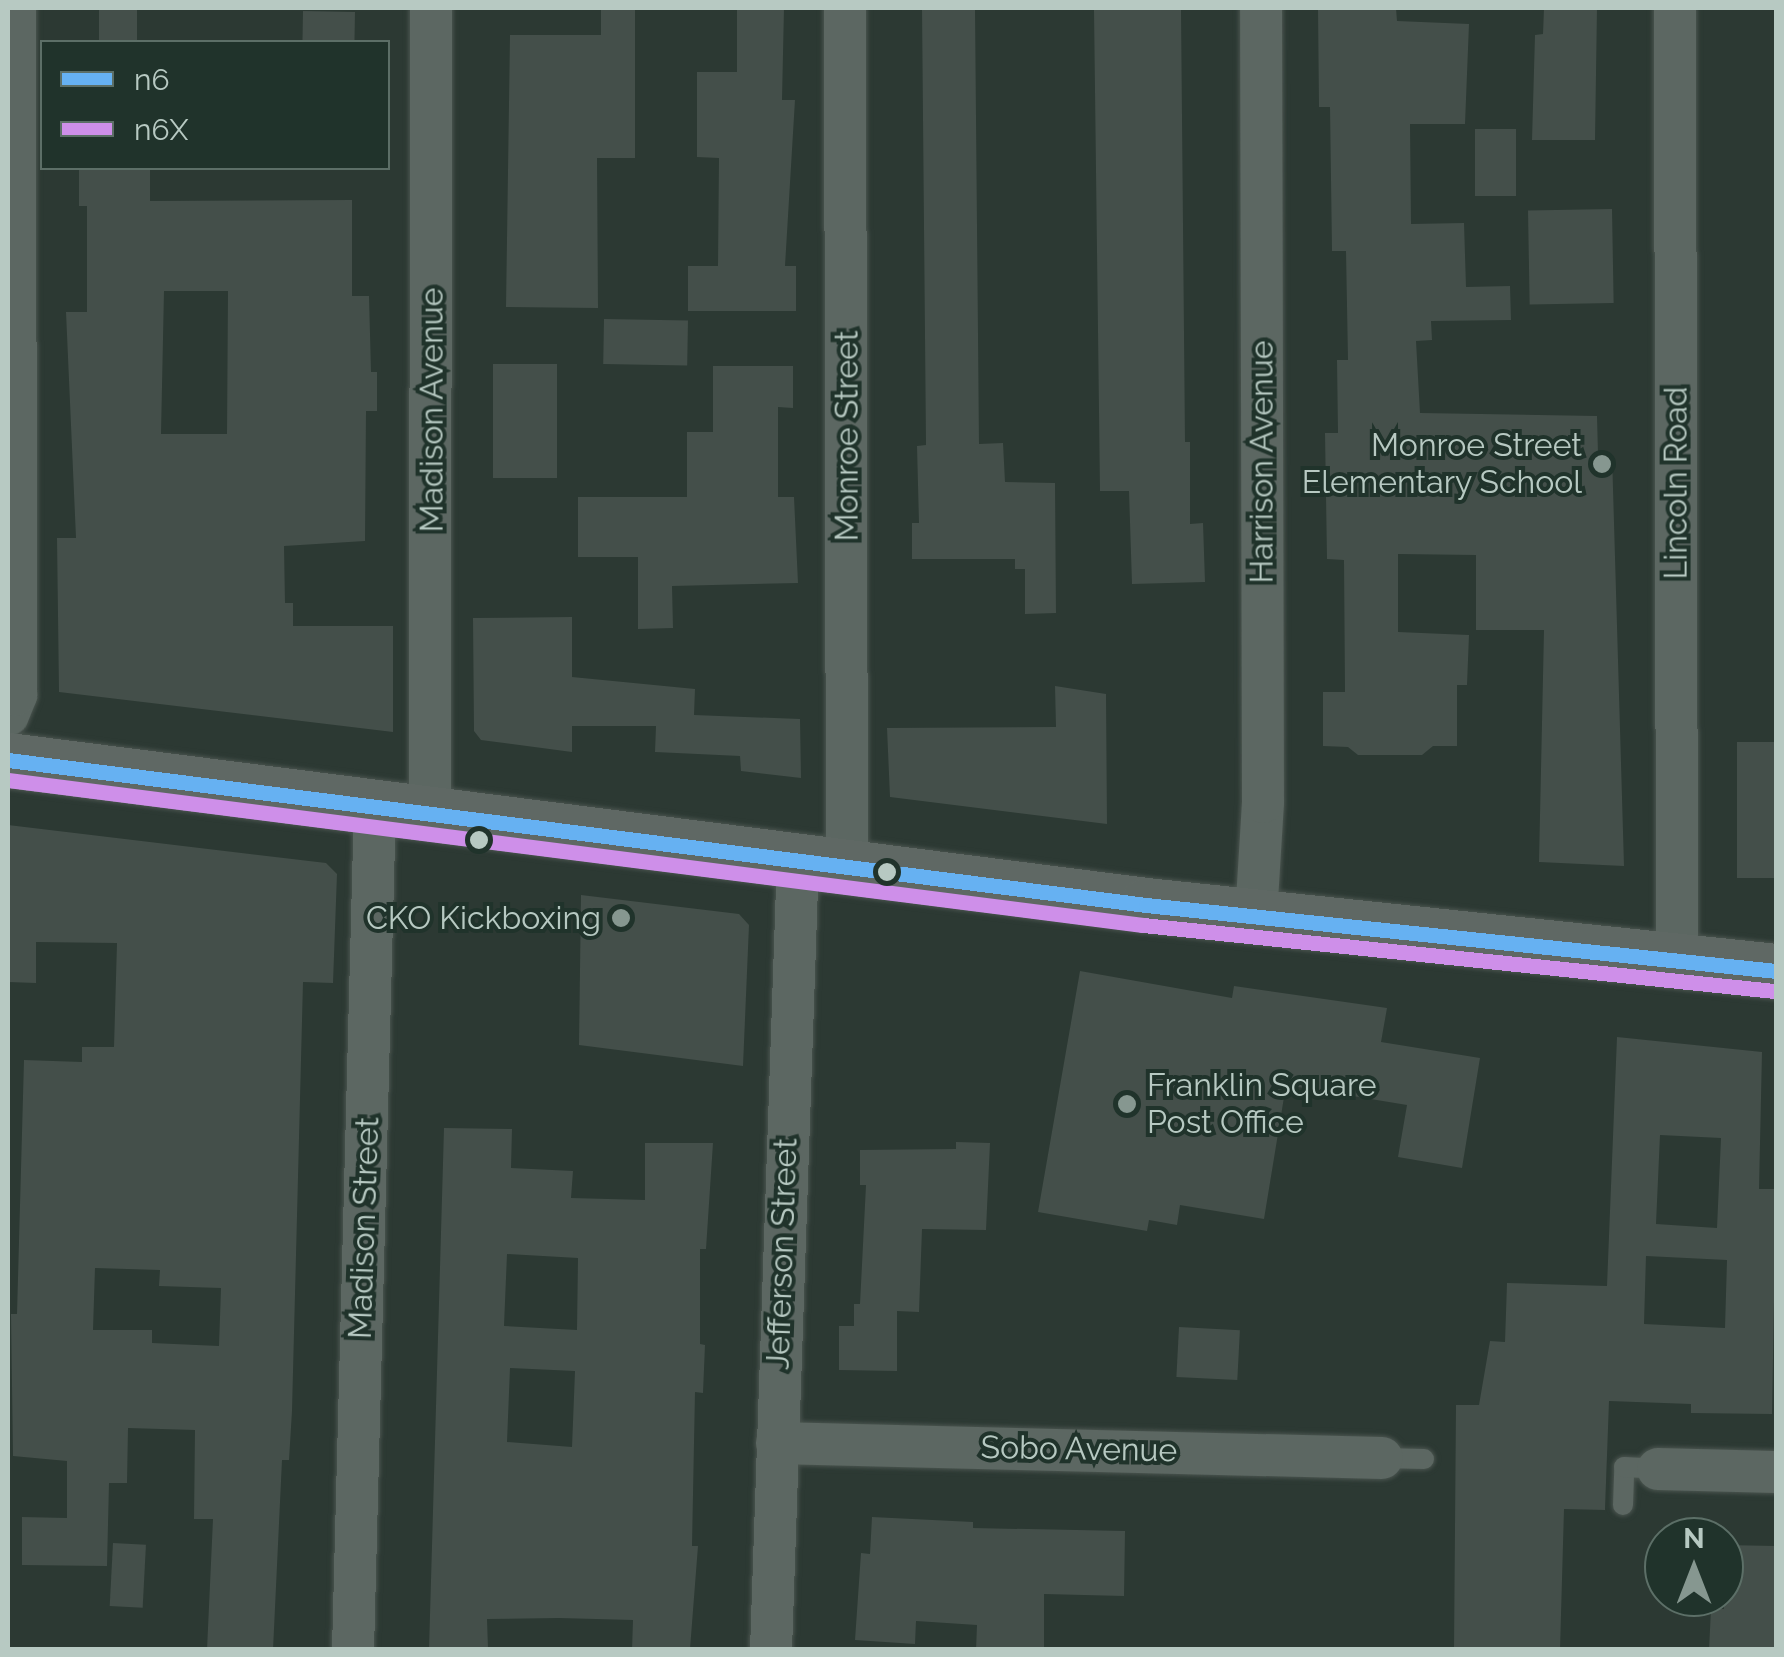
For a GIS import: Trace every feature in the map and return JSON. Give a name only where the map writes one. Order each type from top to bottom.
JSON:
[{"type":"main road","points":[[8,760],[1256,917],[1776,971]]},
{"type":"street","points":[[8,714],[16,695],[16,8]]},
{"type":"street","name":"Madison Avenue","points":[[430,813],[431,8]]},
{"type":"street","name":"Monroe Street","points":[[823,862],[845,8]]},
{"type":"street","name":"Harrison Avenue","points":[[1256,917],[1263,802],[1261,8]]},
{"type":"street","name":"Lincoln Road","points":[[1675,8],[1677,959]]},
{"type":"street","name":"Madison Street","points":[[353,1650],[375,806]]},
{"type":"street","name":"Jefferson Street","points":[[771,1650],[776,1444],[823,862]]},
{"type":"street","name":"Sobo Avenue","points":[[776,1444],[1382,1458]]},
{"type":"street","points":[[1658,1469],[1776,1472]]},
{"type":"lane","points":[[1382,1458],[1424,1459]]},
{"type":"lane","points":[[1622,1505],[1624,1467],[1658,1469]]},
{"type":"building","points":[[99,8],[137,8],[137,40],[99,40]]},
{"type":"building","points":[[601,8],[635,8],[635,158],[597,158],[598,308],[506,307],[510,35],[601,35]]},
{"type":"building","points":[[737,8],[784,8],[782,100],[795,100],[785,266],[796,266],[796,311],[688,311],[688,266],[718,266],[719,158],[697,157],[697,72],[737,72]]},
{"type":"building","points":[[922,8],[975,8],[979,444],[1003,443],[1005,482],[1055,483],[1056,613],[1025,614],[1025,569],[1015,569],[1015,559],[912,559],[912,523],[919,523],[917,446],[926,445]]},
{"type":"building","points":[[1318,8],[1396,8],[1397,21],[1469,24],[1465,124],[1410,124],[1411,224],[1464,223],[1466,287],[1510,286],[1511,320],[1431,321],[1432,340],[1416,341],[1420,413],[1597,416],[1598,454],[1612,454],[1624,866],[1539,862],[1544,630],[1476,630],[1476,555],[1398,554],[1398,632],[1469,635],[1467,685],[1457,685],[1457,746],[1433,746],[1422,755],[1358,755],[1348,747],[1323,746],[1323,692],[1345,692],[1344,560],[1327,559],[1325,433],[1338,433],[1337,360],[1348,360],[1346,251],[1332,251],[1330,107],[1319,107]]},
{"type":"building","points":[[1544,8],[1597,8],[1595,140],[1532,140],[1535,35],[1543,34]]},
{"type":"building","points":[[1181,9],[1185,442],[1190,442],[1190,524],[1203,523],[1205,582],[1132,584],[1129,491],[1100,491],[1094,10]]},
{"type":"building","points":[[303,11],[355,12],[355,40],[302,40]]},
{"type":"building","points":[[1475,129],[1516,129],[1516,196],[1475,196]]},
{"type":"building","points":[[79,170],[150,170],[150,201],[352,200],[352,296],[369,296],[371,372],[377,372],[377,411],[366,411],[365,541],[284,546],[285,603],[293,603],[293,626],[393,626],[393,732],[59,692],[57,538],[76,538],[66,312],[87,312],[87,206],[79,206]],"holes":[[[164,291],[228,291],[227,434],[161,434]]]},
{"type":"building","points":[[1612,209],[1614,303],[1530,304],[1528,210]]},
{"type":"building","points":[[604,319],[688,320],[687,365],[603,364]]},
{"type":"building","points":[[493,364],[557,364],[557,478],[493,478]]},
{"type":"building","points":[[713,366],[793,366],[793,408],[778,407],[778,497],[794,497],[798,583],[672,586],[673,628],[638,629],[638,557],[578,557],[578,497],[687,497],[687,432],[713,432]]},
{"type":"building","points":[[572,617],[572,677],[695,689],[694,715],[800,719],[801,778],[741,771],[740,756],[655,752],[656,726],[572,726],[572,752],[481,740],[474,731],[473,618]]},
{"type":"building","points":[[1055,686],[1106,694],[1107,824],[890,797],[887,728],[1056,727]]},
{"type":"building","points":[[1737,742],[1776,742],[1776,878],[1737,878]]},
{"type":"building","points":[[8,825],[326,863],[337,874],[333,983],[303,982],[292,1411],[289,1460],[282,1460],[273,1650],[207,1650],[213,1519],[194,1519],[195,1430],[128,1428],[127,1483],[109,1483],[107,1566],[22,1565],[22,1517],[67,1518],[67,1461],[13,1456],[11,1314],[17,1314],[24,1060],[82,1062],[82,1047],[114,1047],[117,943],[36,942],[36,983],[8,982]],"holes":[[[95,1268],[160,1270],[159,1286],[221,1288],[219,1346],[152,1343],[152,1330],[93,1330]]]},
{"type":"building","points":[[581,895],[739,914],[749,925],[743,1066],[579,1045]]},
{"type":"building","points":[[1080,971],[1232,998],[1234,986],[1387,1008],[1381,1042],[1480,1058],[1462,1168],[1398,1157],[1407,1105],[1286,1085],[1264,1219],[1180,1205],[1177,1225],[1149,1220],[1147,1231],[1038,1212]]},
{"type":"building","points":[[1617,1037],[1762,1052],[1759,1189],[1776,1189],[1772,1414],[1691,1413],[1691,1404],[1609,1401],[1605,1510],[1564,1509],[1560,1650],[1454,1650],[1456,1405],[1479,1405],[1490,1341],[1505,1342],[1507,1283],[1607,1286]],"holes":[[[1660,1135],[1721,1138],[1717,1228],[1656,1224]],[[1646,1256],[1727,1260],[1725,1328],[1644,1324]]]},
{"type":"building","points":[[444,1128],[512,1129],[511,1168],[573,1171],[571,1198],[645,1200],[645,1143],[713,1143],[706,1249],[700,1249],[700,1344],[705,1345],[703,1393],[695,1392],[692,1546],[698,1546],[690,1649],[632,1650],[633,1620],[559,1618],[487,1619],[488,1648],[429,1650]],"holes":[[[507,1254],[578,1258],[577,1330],[504,1326]],[[510,1368],[575,1371],[572,1447],[507,1442]]]},
{"type":"building","points":[[956,1142],[990,1143],[986,1230],[922,1229],[919,1312],[897,1311],[897,1371],[839,1370],[839,1326],[854,1326],[854,1304],[860,1304],[866,1185],[860,1185],[860,1150],[956,1149]]},
{"type":"building","points":[[1179,1327],[1240,1330],[1237,1380],[1176,1377]]},
{"type":"building","points":[[872,1517],[973,1522],[973,1528],[1125,1531],[1124,1596],[1044,1594],[1044,1650],[976,1650],[977,1625],[916,1621],[915,1644],[855,1640],[861,1553],[870,1554]]},
{"type":"building","points":[[113,1543],[146,1545],[143,1608],[110,1606]]},
{"type":"building","points":[[1744,1545],[1776,1546],[1775,1650],[1709,1650],[1711,1617],[1744,1617]]},
{"type":"transit line","name":"n6","points":[[8,760],[1146,905],[1776,971]]},
{"type":"transit line","name":"n6X","points":[[8,780],[1143,925],[1774,991]]},
{"type":"place","name":"Monroe Street Elementary School","points":[[1602,464]]},
{"type":"place","name":"CKO Kickboxing","points":[[621,918]]},
{"type":"place","name":"Franklin Square Post Office","points":[[1127,1104]]}]
